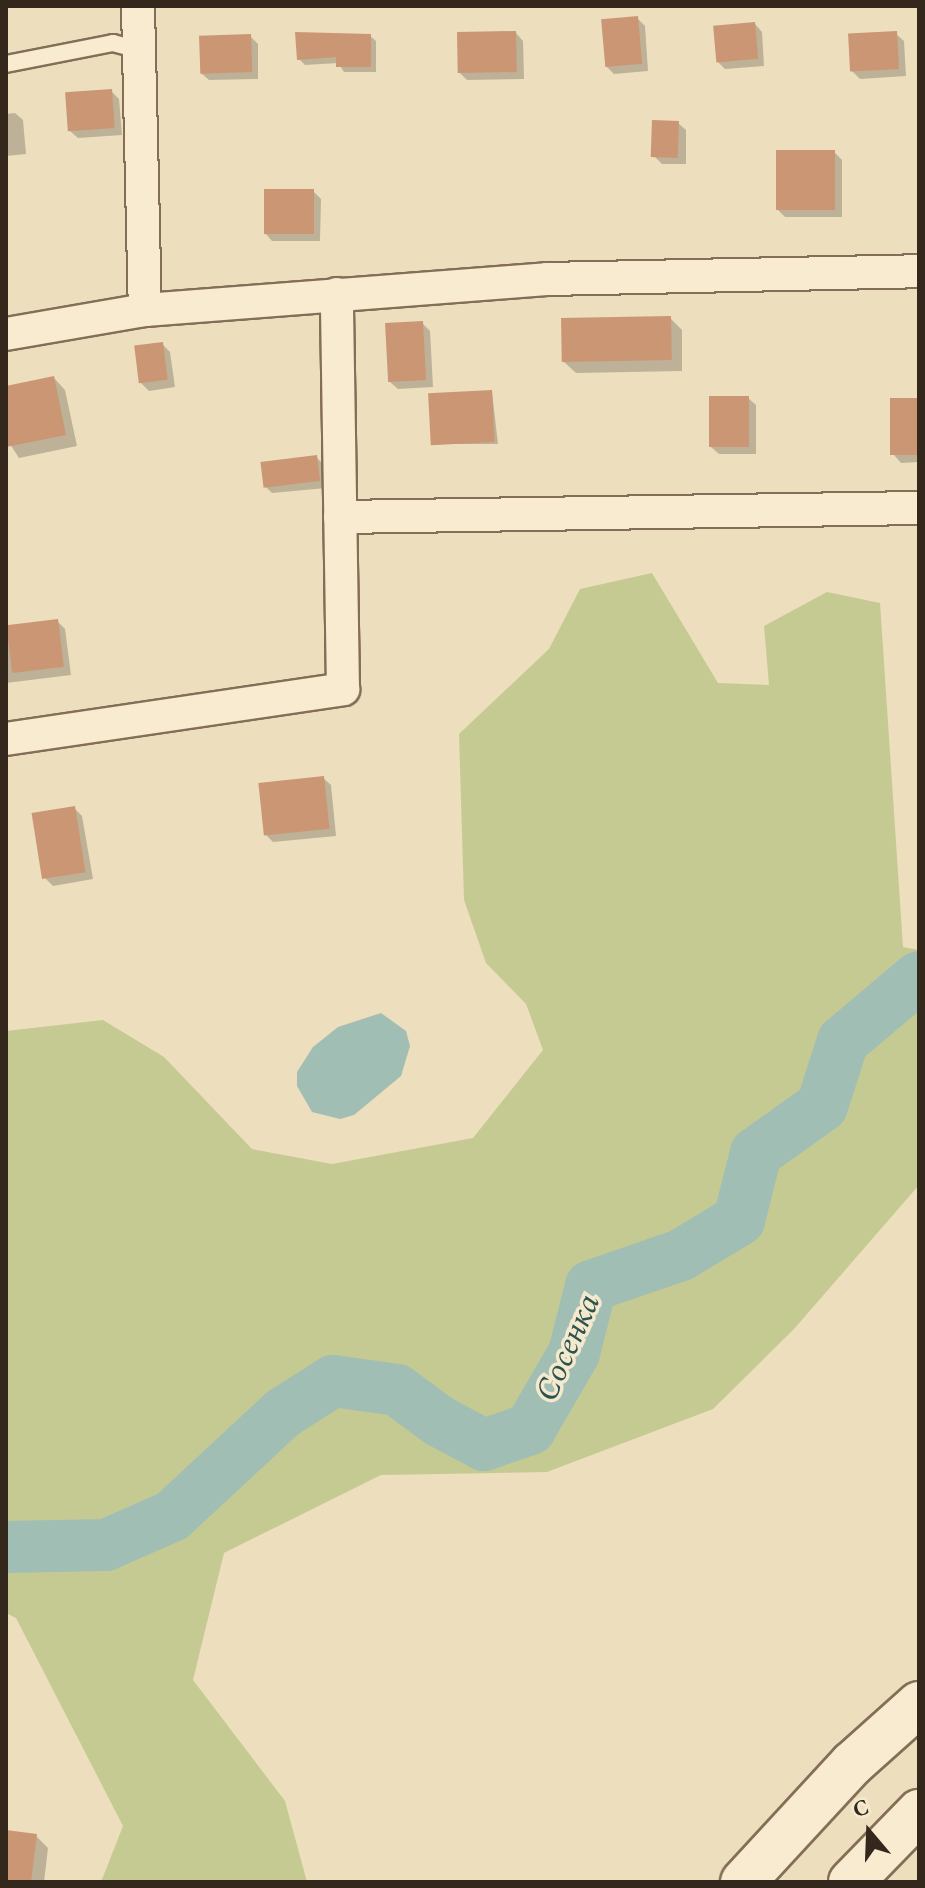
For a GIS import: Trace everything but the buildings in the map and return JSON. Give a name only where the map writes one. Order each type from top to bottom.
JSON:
[{"type":"main road","points":[[743,1882],[852,1764],[919,1704]]},
{"type":"main road","points":[[851,1882],[919,1812]]},
{"type":"street","points":[[138,6],[145,310]]},
{"type":"street","points":[[6,334],[145,310],[547,279],[919,271]]},
{"type":"street","points":[[6,739],[343,689],[337,294]]},
{"type":"street","points":[[340,517],[919,508]]},
{"type":"lane","points":[[6,64],[113,43],[139,50]]},
{"type":"green space","points":[[652,573],[718,683],[769,685],[764,626],[827,592],[880,603],[903,947],[919,950],[919,1185],[794,1329],[713,1409],[547,1472],[381,1475],[224,1553],[193,1680],[285,1801],[307,1882],[101,1882],[123,1826],[16,1618],[6,1613],[6,1031],[103,1020],[164,1057],[252,1149],[332,1164],[473,1138],[543,1050],[526,1004],[486,963],[464,900],[459,734],[549,649],[580,589]]},
{"type":"water","points":[[381,1013],[406,1031],[410,1046],[401,1076],[354,1115],[340,1119],[312,1112],[297,1086],[297,1072],[313,1047],[338,1027]]},
{"type":"waterway","name":"Сосенка","points":[[6,1547],[106,1545],[172,1516],[283,1413],[333,1381],[397,1390],[439,1421],[484,1445],[530,1429],[574,1353],[591,1286],[681,1255],[739,1220],[756,1153],[822,1106],[843,1041],[919,977]]}]
